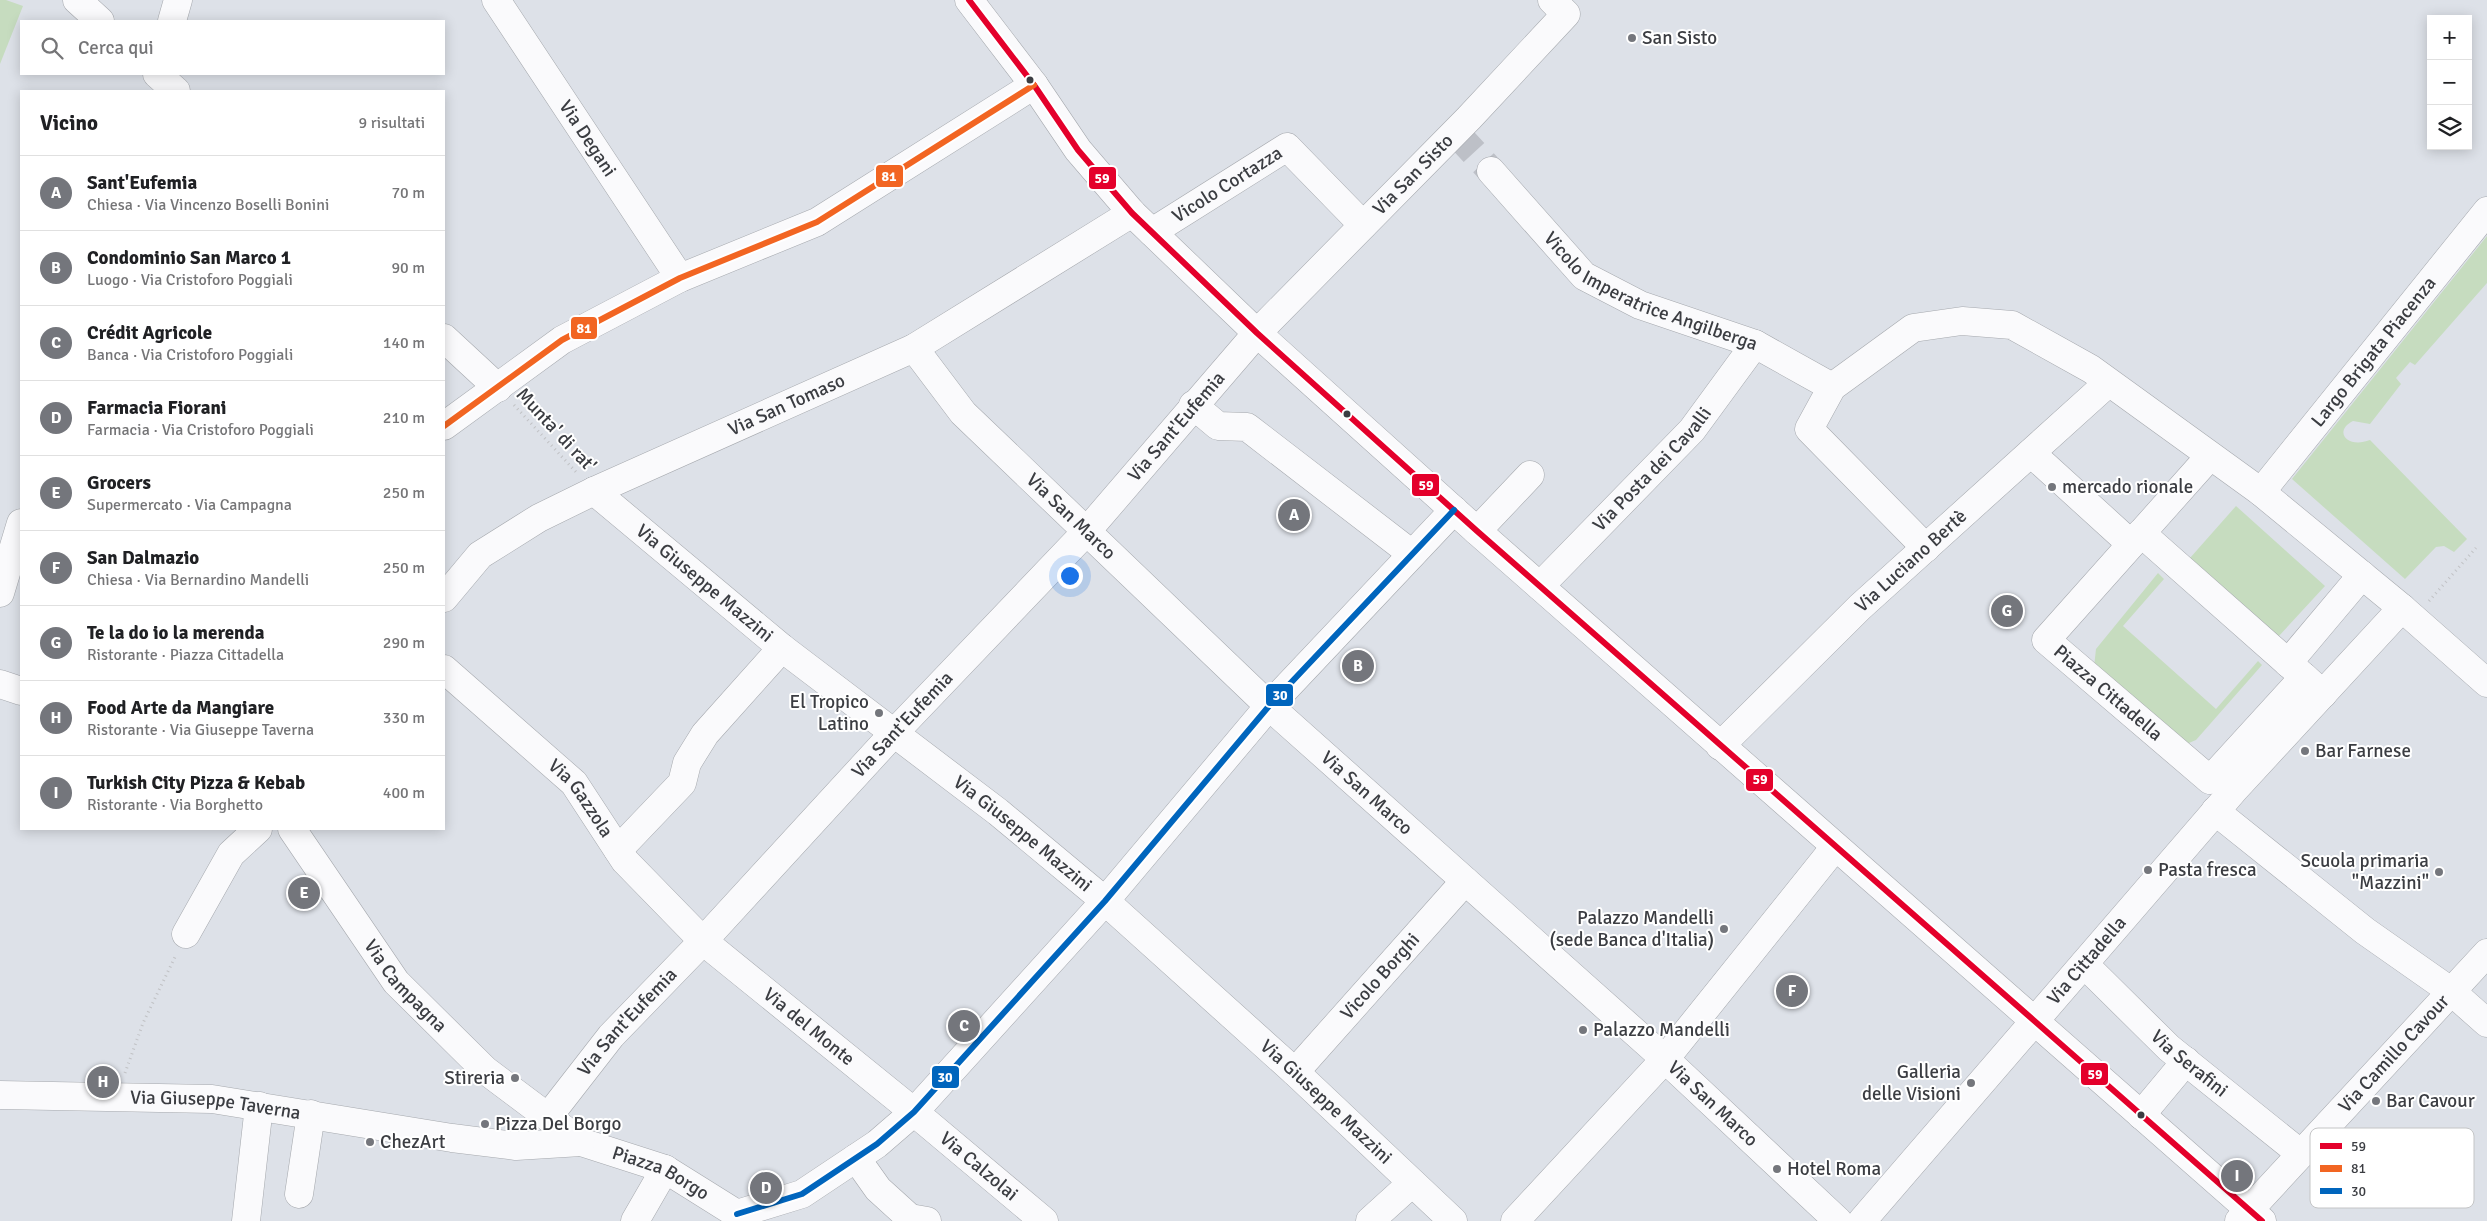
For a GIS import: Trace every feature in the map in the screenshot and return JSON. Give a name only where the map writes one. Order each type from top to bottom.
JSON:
[{"type":"street","points":[[77,0],[99,20]]},
{"type":"street","points":[[172,20],[178,0]]},
{"type":"street","name":"Via Degani","points":[[496,0],[680,278]]},
{"type":"street","points":[[977,3],[1078,150],[1132,213],[1257,333],[1720,746],[2141,1115],[2250,1217]]},
{"type":"street","name":"Via San Sisto","points":[[1257,333],[1455,132],[1559,7]]},
{"type":"street","points":[[152,90],[157,75]]},
{"type":"street","points":[[158,75],[175,90]]},
{"type":"street","points":[[445,425],[562,340],[680,278],[817,222],[1034,84]]},
{"type":"street","name":"Vicolo Cortazza","points":[[1152,232],[1287,147],[1363,225]]},
{"type":"street","name":"Vicolo Imperatrice Angilberga","points":[[1491,171],[1584,276],[1640,304],[1756,344],[1832,387]]},
{"type":"street","name":"Largo Brigata Piacenza","points":[[2261,492],[2487,211]]},
{"type":"street","name":"Via San Tomaso","points":[[445,597],[480,555],[539,518],[594,491],[914,348],[1132,213]]},
{"type":"street","points":[[1926,548],[1809,429],[1832,387],[1914,328],[1962,321],[2012,325],[2091,369],[2261,492],[2408,613],[2487,684]]},
{"type":"street","name":"Via Sant'Eufemia","points":[[548,1118],[611,1036],[703,941],[894,734],[1086,532],[1193,405],[1257,333]]},
{"type":"street","points":[[445,339],[498,388]]},
{"type":"street","name":"Via Posta dei Cavalli","points":[[1540,586],[1692,430],[1756,344]]},
{"type":"street","name":"Via San Marco","points":[[914,348],[963,413],[1269,706],[1665,1059],[1838,1221]]},
{"type":"street","name":"Via Luciano Bertè","points":[[1720,746],[1860,607],[2108,383]]},
{"type":"street","points":[[1193,405],[1218,426],[1247,427],[1412,554]]},
{"type":"street","points":[[2031,453],[2305,678],[2362,575]]},
{"type":"street","name":"Piazza Cittadella","points":[[2210,456],[2046,640],[2210,780],[2305,678],[2408,613]]},
{"type":"street","points":[[1477,531],[1530,475]]},
{"type":"street","name":"Via Giuseppe Mazzini","points":[[594,491],[782,648],[998,812],[1105,901],[1295,1072],[1453,1221]]},
{"type":"street","points":[[740,1217],[802,1194],[877,1144],[914,1112],[1105,901],[1269,706],[1454,510]]},
{"type":"street","points":[[0,593],[20,526]]},
{"type":"street","points":[[618,850],[682,783],[686,763],[705,734],[782,648]]},
{"type":"street","name":"Via Gazzola","points":[[445,670],[574,783],[625,861],[703,941]]},
{"type":"street","name":"Piazza Cittadella","points":[[2233,791],[2305,678]]},
{"type":"street","points":[[0,684],[20,691]]},
{"type":"street","name":"Via Cittadella","points":[[1862,1221],[2233,791]]},
{"type":"street","points":[[2215,811],[2365,931],[2452,992],[2487,1024]]},
{"type":"street","points":[[186,934],[231,854],[257,830]]},
{"type":"street","name":"Via Campagna","points":[[293,830],[396,982],[485,1070],[548,1118]]},
{"type":"street","points":[[1515,1221],[1665,1059],[1835,847]]},
{"type":"street","name":"Vicolo Borghi","points":[[1295,1072],[1465,881]]},
{"type":"street","name":"Via del Monte","points":[[703,941],[914,1112]]},
{"type":"street","name":"Via Camillo Cavour","points":[[2325,1128],[2487,953]]},
{"type":"street","name":"Via Serafini","points":[[2084,964],[2169,1048],[2301,1154]]},
{"type":"street","points":[[2141,1115],[2186,1061]]},
{"type":"street","name":"Via Giuseppe Taverna","points":[[1,1101],[116,1097],[212,1099],[452,1138],[516,1146]]},
{"type":"street","points":[[246,1221],[258,1106]]},
{"type":"street","name":"Via Calzolai","points":[[914,1112],[1044,1221]]},
{"type":"street","name":"Via Giuseppe Taverna","points":[[299,1194],[310,1114]]},
{"type":"street","name":"Piazza Borgo","points":[[548,1118],[580,1142],[665,1169],[740,1217]]},
{"type":"street","name":"Piazza Borgo","points":[[516,1146],[580,1142]]},
{"type":"street","name":"Via Camillo Cavour","points":[[2250,1217],[2310,1144]]},
{"type":"street","points":[[856,1158],[878,1189],[910,1218],[927,1221]]},
{"type":"street","points":[[635,1221],[665,1169]]},
{"type":"street","points":[[1370,1221],[1412,1183]]},
{"type":"path","name":"Munta' di rat'","points":[[498,388],[594,491]]},
{"type":"path","points":[[2408,613],[2465,561],[2476,548]]},
{"type":"path","points":[[116,1097],[143,1023],[186,934]]},
{"type":"green space","points":[[0,0],[6,0],[23,6],[0,64]]},
{"type":"green space","points":[[2487,236],[2487,283],[2415,365],[2410,362],[2396,378],[2401,384],[2370,424],[2353,421],[2344,429],[2345,438],[2349,441],[2362,442],[2370,440],[2467,539],[2454,552],[2444,546],[2436,547],[2405,579],[2292,479]]},
{"type":"green space","points":[[2236,506],[2325,586],[2278,637],[2190,558]]},
{"type":"green space","points":[[2158,573],[2164,579],[2123,626],[2216,709],[2258,661],[2262,665],[2196,740],[2184,745],[2094,667],[2096,649]]},
{"type":"tunnel","points":[[1455,132],[1491,171]]},
{"type":"transit line","name":"59","points":[[969,0],[1034,85],[1078,150],[1132,213],[1257,333],[1477,531],[2262,1221]]},
{"type":"transit line","name":"81","points":[[445,425],[562,340],[680,278],[817,222],[1034,85]]},
{"type":"transit line","name":"30","points":[[737,1214],[802,1194],[877,1144],[914,1112],[1105,901],[1269,706],[1454,510]]},
{"type":"place","name":"San Sisto","points":[[1632,38]]},
{"type":"place","name":"mercado rionale","points":[[2052,487]]},
{"type":"place","name":"Sant'Eufemia","points":[[1294,515]]},
{"type":"place","name":"Te la do io la merenda","points":[[2007,611]]},
{"type":"place","name":"Condominio San Marco 1","points":[[1358,666]]},
{"type":"place","name":"El Tropico Latino","points":[[879,713]]},
{"type":"place","name":"Bar Farnese","points":[[2305,751]]},
{"type":"place","name":"Pasta fresca","points":[[2148,870]]},
{"type":"place","name":"Scuola primaria \"Mazzini\"","points":[[2439,872]]},
{"type":"place","name":"Grocers","points":[[304,893]]},
{"type":"place","name":"Palazzo Mandelli (sede Banca d'Italia)","points":[[1724,929]]},
{"type":"place","name":"San Dalmazio","points":[[1792,991]]},
{"type":"place","name":"Crédit Agricole","points":[[964,1026]]},
{"type":"place","name":"Palazzo Mandelli","points":[[1583,1030]]},
{"type":"place","name":"Stireria","points":[[515,1078]]},
{"type":"place","name":"Food Arte da Mangiare","points":[[103,1082]]},
{"type":"place","name":"Galleria delle Visioni","points":[[1971,1083]]},
{"type":"place","name":"Bar Cavour","points":[[2376,1101]]},
{"type":"place","name":"Pizza Del Borgo","points":[[485,1124]]},
{"type":"place","name":"ChezArt","points":[[370,1142]]},
{"type":"place","name":"Hotel Roma","points":[[1777,1169]]},
{"type":"place","name":"Turkish City Pizza & Kebab","points":[[2237,1176]]},
{"type":"place","name":"Farmacia Fiorani","points":[[766,1188]]}]
